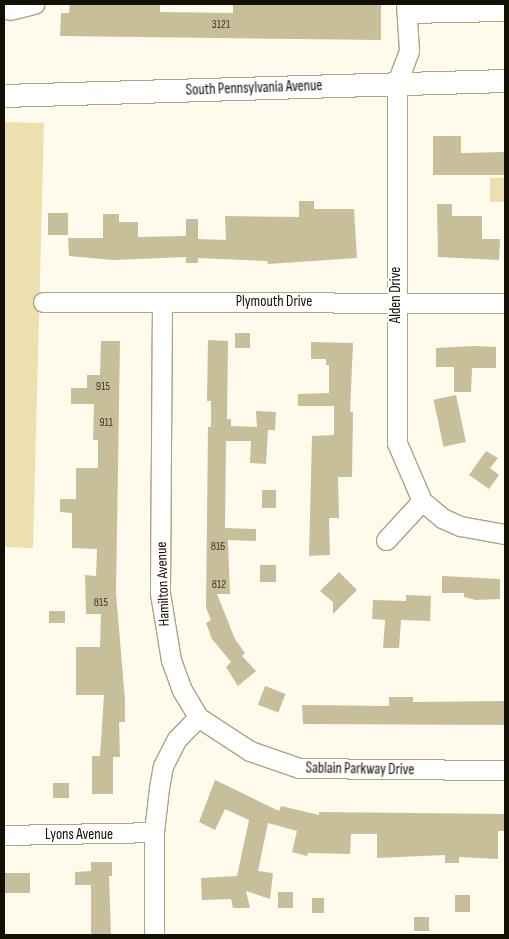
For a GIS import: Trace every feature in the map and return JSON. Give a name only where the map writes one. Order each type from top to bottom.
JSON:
[{"type":"main road","name":"South Pennsylvania Avenue","points":[[4,96],[505,81]]},
{"type":"street","points":[[10,10],[34,4]]},
{"type":"street","points":[[397,83],[409,51],[407,8],[505,11]]},
{"type":"street","name":"Alden Drive","points":[[397,83],[397,442],[422,501]]},
{"type":"street","name":"Plymouth Drive","points":[[42,302],[505,303]]},
{"type":"street","name":"Hamilton Avenue","points":[[162,303],[162,610],[171,660],[182,690],[198,717]]},
{"type":"street","points":[[386,540],[422,501],[451,522],[505,534]]},
{"type":"street","points":[[154,935],[154,832],[163,766],[177,739],[198,717]]},
{"type":"street","name":"Sablain Parkway Drive","points":[[198,717],[250,751],[299,768],[505,770]]},
{"type":"street","name":"Lyons Avenue","points":[[4,835],[154,832]]},
{"type":"shaded area","points":[[4,122],[44,123],[33,548],[4,547]]},
{"type":"shaded area","points":[[490,178],[505,178],[505,202],[490,202]]},
{"type":"building","points":[[70,4],[160,4],[160,12],[233,13],[233,4],[381,4],[381,40],[60,36],[61,13],[69,13]]},
{"type":"building","points":[[433,136],[461,136],[461,153],[505,152],[505,175],[433,175]]},
{"type":"building","points":[[299,201],[314,201],[314,209],[354,209],[357,258],[268,264],[267,261],[198,258],[198,263],[186,263],[186,257],[113,260],[69,256],[68,238],[103,238],[103,214],[119,214],[119,222],[138,222],[138,237],[186,236],[186,219],[198,219],[198,239],[226,240],[225,216],[299,217]]},
{"type":"building","points":[[437,204],[452,204],[452,216],[482,216],[482,239],[500,239],[499,260],[438,257]]},
{"type":"building","points":[[48,213],[68,213],[68,235],[48,235]]},
{"type":"building","points":[[235,333],[250,333],[250,348],[235,348]]},
{"type":"building","points":[[208,340],[228,341],[227,419],[231,419],[231,426],[257,427],[256,411],[276,412],[275,430],[268,430],[266,464],[250,463],[251,441],[226,441],[225,528],[256,529],[256,541],[228,540],[230,594],[217,594],[235,639],[245,653],[242,656],[256,671],[238,686],[226,667],[231,662],[212,639],[206,623],[211,620],[206,608],[208,427],[211,427],[211,401],[207,401]]},
{"type":"building","points":[[101,341],[120,341],[116,593],[125,700],[125,722],[119,722],[120,757],[113,757],[113,794],[92,794],[92,756],[100,756],[104,695],[76,695],[76,647],[100,647],[101,614],[86,614],[85,575],[96,576],[97,549],[72,548],[72,513],[60,512],[60,499],[76,499],[76,468],[98,468],[98,440],[93,440],[94,404],[71,404],[71,388],[87,388],[87,375],[100,375]]},
{"type":"building","points":[[311,342],[353,343],[350,412],[353,412],[352,477],[338,477],[339,518],[329,518],[330,555],[309,556],[312,436],[334,435],[334,406],[298,406],[298,394],[329,393],[329,365],[326,365],[326,359],[311,359]]},
{"type":"building","points":[[496,347],[496,368],[472,368],[471,392],[454,392],[454,367],[436,367],[436,348]]},
{"type":"building","points":[[456,395],[466,442],[443,447],[434,400]]},
{"type":"building","points":[[486,451],[498,458],[490,468],[499,475],[489,489],[469,475]]},
{"type":"building","points":[[262,490],[276,490],[276,508],[262,508]]},
{"type":"building","points":[[260,565],[276,565],[276,582],[260,582]]},
{"type":"building","points":[[339,572],[357,590],[333,614],[333,602],[320,591]]},
{"type":"building","points":[[442,576],[500,579],[500,599],[476,600],[464,597],[464,593],[442,593]]},
{"type":"building","points":[[406,595],[431,596],[430,621],[401,620],[399,648],[383,648],[385,620],[372,619],[373,600],[406,601]]},
{"type":"building","points":[[49,611],[65,611],[65,623],[49,623]]},
{"type":"building","points":[[265,686],[286,694],[278,713],[258,705]]},
{"type":"building","points":[[389,697],[413,697],[413,702],[505,701],[505,725],[303,724],[302,705],[389,706]]},
{"type":"building","points":[[215,780],[279,811],[281,806],[319,815],[319,812],[505,814],[505,831],[498,831],[498,859],[459,857],[459,863],[445,863],[445,855],[377,858],[377,834],[351,834],[350,854],[308,853],[307,856],[292,852],[297,831],[268,823],[258,871],[273,873],[270,899],[246,891],[250,908],[233,908],[231,899],[202,900],[201,878],[237,876],[249,820],[225,809],[215,830],[199,822]]},
{"type":"building","points":[[53,783],[69,783],[69,798],[53,798]]},
{"type":"building","points":[[91,862],[112,862],[112,876],[109,876],[111,935],[91,935],[91,885],[75,885],[75,872],[91,871]]},
{"type":"building","points":[[4,873],[30,873],[30,893],[4,893]]},
{"type":"building","points":[[278,892],[293,892],[293,908],[278,908]]},
{"type":"building","points":[[455,895],[470,895],[470,912],[455,912]]},
{"type":"building","points":[[312,898],[324,898],[324,913],[312,913]]},
{"type":"building","points":[[414,917],[429,917],[429,931],[414,931]]}]
